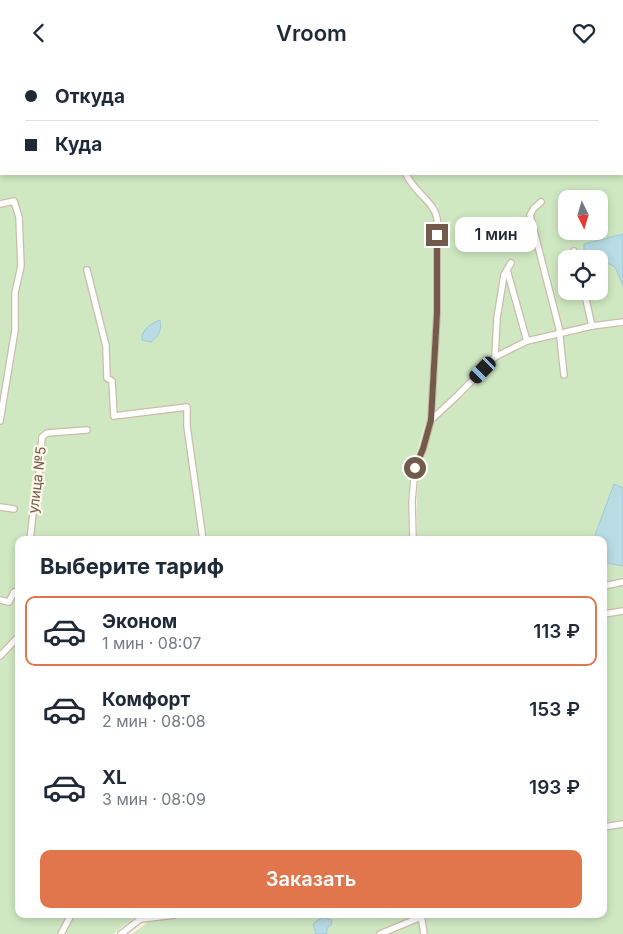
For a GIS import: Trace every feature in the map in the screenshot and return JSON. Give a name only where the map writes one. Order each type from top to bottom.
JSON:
[{"type":"street","points":[[406,175],[418,192],[434,207],[439,223],[437,235],[437,313],[431,420],[423,449],[415,468],[412,501],[413,536]]},
{"type":"street","points":[[0,204],[14,201],[19,217],[21,266],[15,293],[15,330],[0,421]]},
{"type":"street","points":[[541,202],[530,215],[560,334],[564,375]]},
{"type":"street","points":[[495,357],[497,318],[504,275],[510,263]]},
{"type":"street","points":[[507,269],[527,341]]},
{"type":"street","points":[[87,270],[106,346],[107,379],[112,381],[114,416],[187,407],[187,426],[203,536]]},
{"type":"street","points":[[586,300],[592,326]]},
{"type":"street","points":[[431,420],[495,357],[527,341],[592,326],[623,322]]},
{"type":"street","name":"улица №5","points":[[30,536],[38,486],[42,437],[46,433],[87,431]]},
{"type":"street","points":[[0,507],[14,509]]},
{"type":"street","points":[[607,585],[623,582]]},
{"type":"street","points":[[0,600],[9,601],[15,592]]},
{"type":"street","points":[[607,614],[623,611]]},
{"type":"street","points":[[0,656],[15,640]]},
{"type":"street","points":[[607,827],[623,824]]},
{"type":"street","points":[[61,934],[69,918]]},
{"type":"street","points":[[121,934],[143,918]]},
{"type":"street","points":[[380,934],[416,918]]},
{"type":"street","points":[[421,918],[424,934]]},
{"type":"green space","points":[[0,175],[402,175],[406,182],[411,177],[410,175],[623,175],[623,234],[608,238],[608,190],[558,190],[558,240],[600,240],[584,244],[592,250],[558,250],[558,300],[608,300],[608,262],[615,267],[623,286],[623,488],[614,484],[596,536],[417,536],[419,471],[433,426],[434,411],[425,425],[413,465],[408,500],[409,536],[15,536],[15,918],[134,918],[113,934],[0,934]],"holes":[[[437,205],[442,224],[442,241],[434,234],[431,209]]]},
{"type":"green space","points":[[607,563],[623,566],[623,934],[132,934],[154,918],[607,918]]},
{"type":"water","points":[[623,234],[623,286],[615,267],[608,263],[608,250],[584,250],[584,244],[608,240],[608,238]]},
{"type":"water","points":[[160,320],[161,327],[156,337],[151,342],[142,340],[143,333],[147,327]]},
{"type":"water","points":[[614,484],[623,488],[623,566],[607,563],[607,536],[595,535]]},
{"type":"water","points":[[321,918],[332,920],[326,934],[316,934],[313,924]]},
{"type":"route","points":[[415,468],[423,449],[431,420],[437,313],[437,235]]}]
